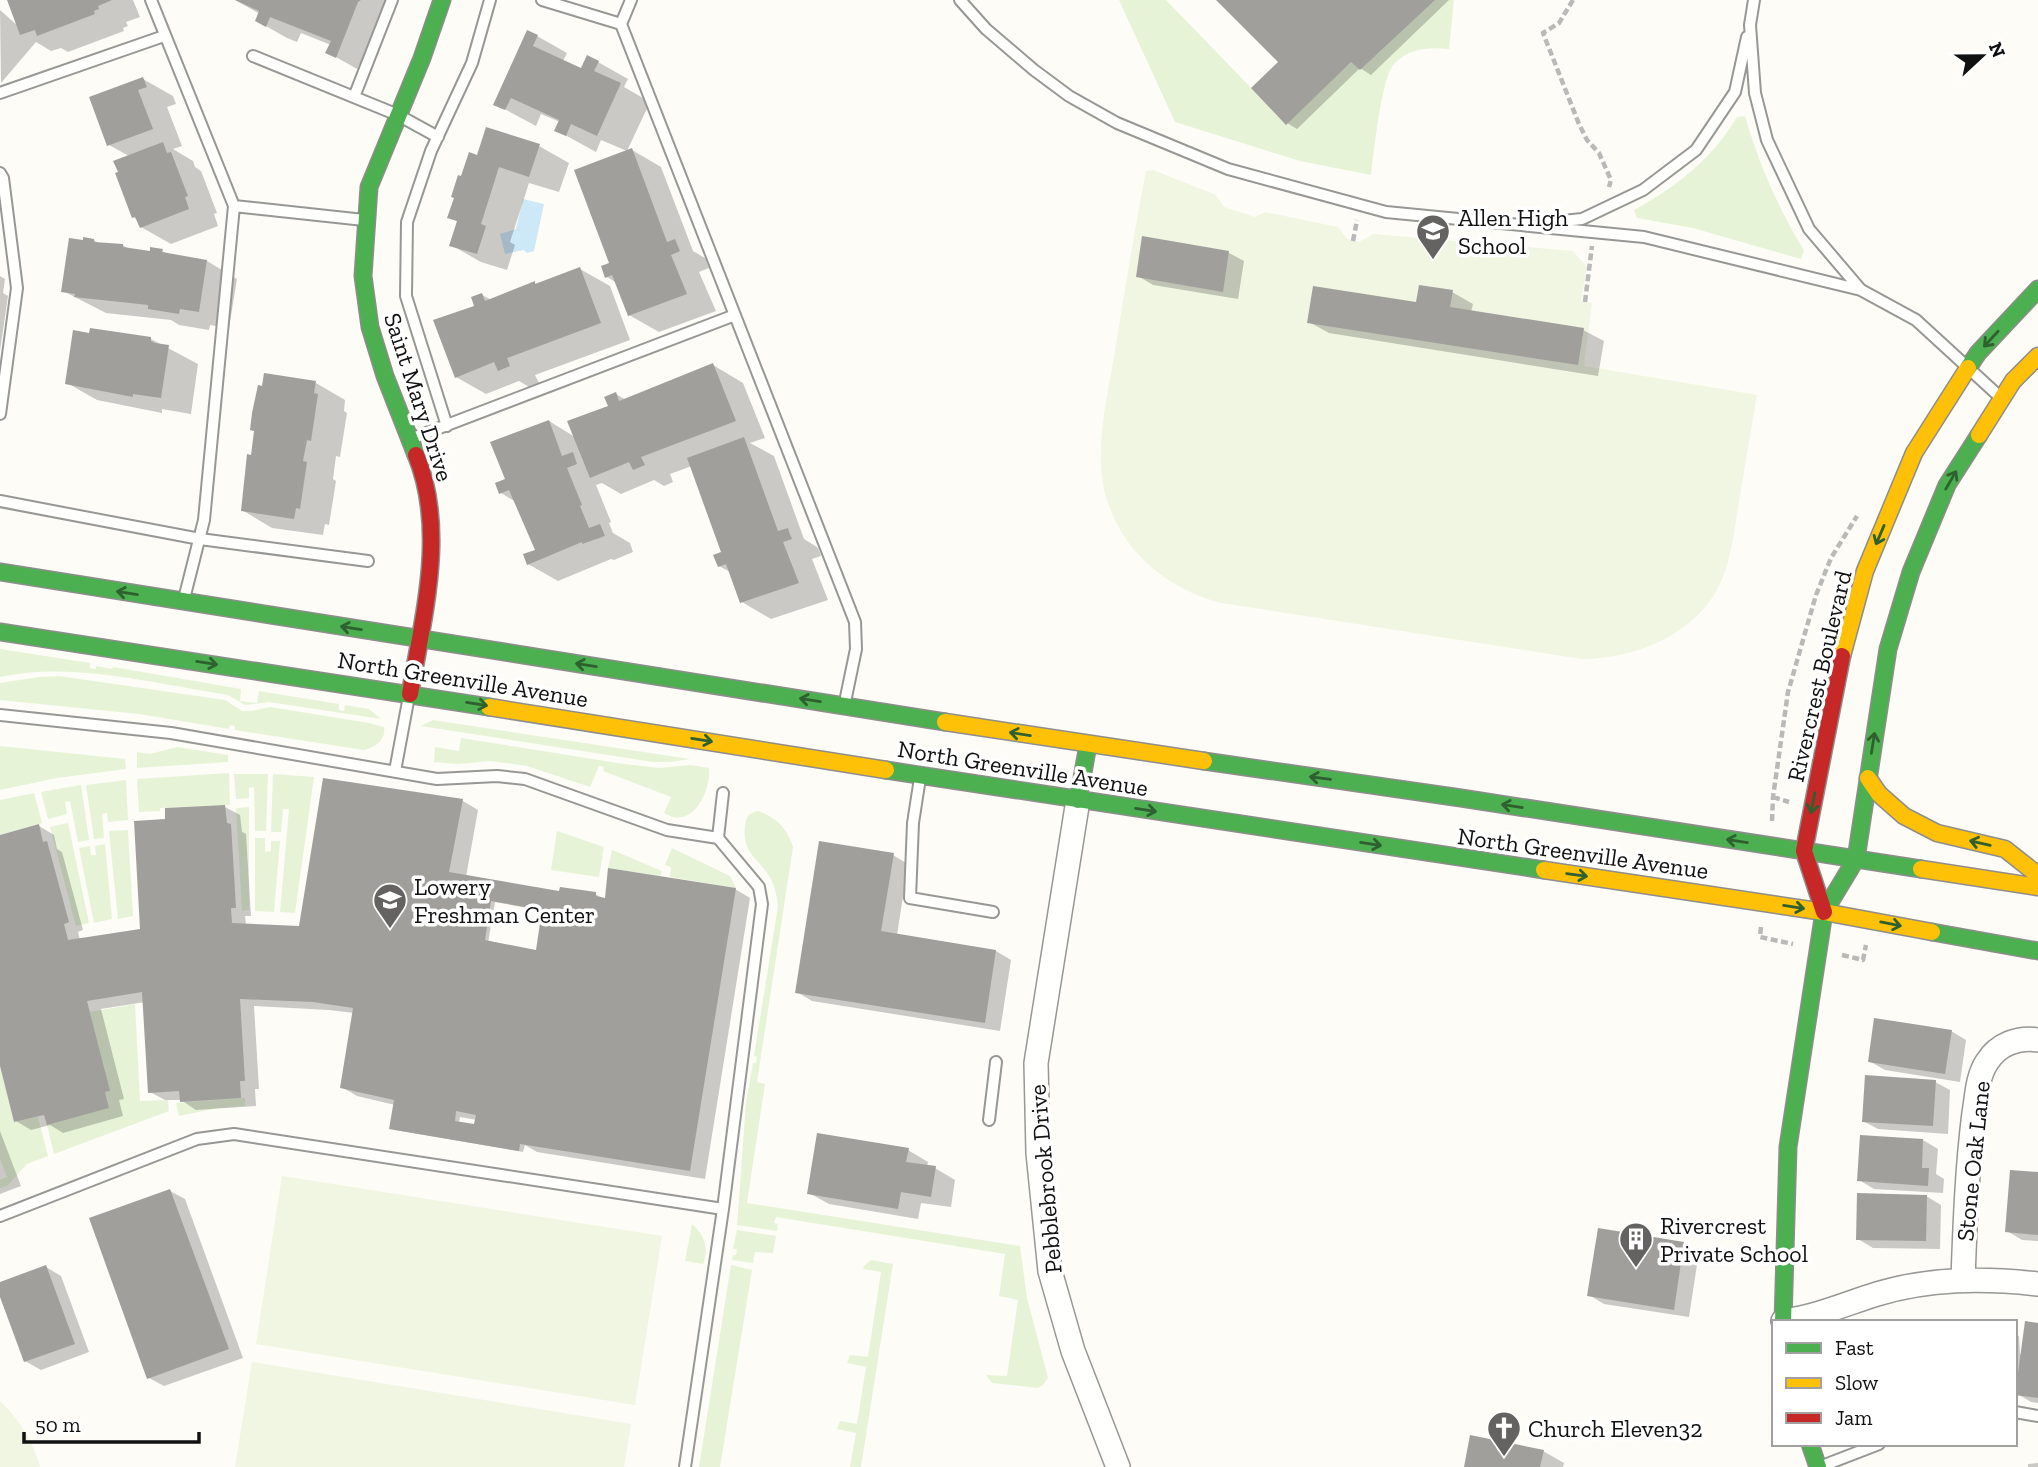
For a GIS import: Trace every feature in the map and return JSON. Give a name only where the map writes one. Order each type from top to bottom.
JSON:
[{"type":"main road","name":"Saint Mary Drive","points":[[410,694],[429,582],[432,516],[426,483],[385,376],[370,327],[363,276],[369,187],[422,58],[442,0]]},
{"type":"main road","name":"Rivercrest Boulevard","points":[[1824,912],[1804,852],[1839,667],[1865,571],[1914,453],[1968,367],[2038,289]]},
{"type":"main road","name":"Rivercrest Boulevard","points":[[1783,1320],[1788,1147],[1824,912],[1856,859],[1888,649],[1911,572],[1947,485],[2014,381],[2038,356]]},
{"type":"main road","name":"North Greenville Avenue","points":[[0,572],[1088,745],[1447,796],[2038,887]]},
{"type":"main road","name":"North Greenville Avenue","points":[[0,632],[1078,800],[1824,912],[2038,951]]},
{"type":"main road","points":[[1078,800],[1088,745]]},
{"type":"main road","points":[[1868,778],[1879,794],[1904,816],[1937,833],[2005,849],[2038,875]]},
{"type":"main road","points":[[1811,1446],[1818,1467]]},
{"type":"street","name":"Pebblebrook Drive","points":[[1078,800],[1036,1063],[1038,1153],[1050,1271],[1073,1351],[1118,1467]]},
{"type":"street","name":"Stone Oak Lane","points":[[1963,1279],[1969,1148],[1980,1077],[1988,1059],[2004,1045],[2023,1039],[2038,1040]]},
{"type":"street","points":[[1794,1320],[1805,1319],[1900,1288],[1963,1279],[2038,1284]]},
{"type":"lane","points":[[151,0],[234,206],[200,539],[183,602]]},
{"type":"lane","points":[[354,97],[392,0]]},
{"type":"lane","points":[[447,426],[405,296],[407,222],[438,137],[472,63],[490,0]]},
{"type":"lane","points":[[542,0],[621,24]]},
{"type":"lane","points":[[631,0],[621,24],[855,622],[856,649],[845,705]]},
{"type":"lane","points":[[960,0],[986,29],[1069,96],[1117,123],[1228,169],[1386,212],[1644,237],[1861,290],[1916,320],[2002,399]]},
{"type":"lane","points":[[1510,225],[1582,219],[1643,190],[1696,150],[1735,92],[1754,0]]},
{"type":"lane","points":[[1750,25],[1755,93],[1767,140],[1809,229],[1861,290]]},
{"type":"lane","points":[[0,93],[164,36]]},
{"type":"lane","points":[[253,55],[398,116],[438,137]]},
{"type":"lane","points":[[0,173],[3,178],[17,288],[0,414]]},
{"type":"lane","points":[[234,206],[366,220]]},
{"type":"lane","points":[[411,439],[735,315]]},
{"type":"lane","points":[[0,501],[200,539],[368,561]]},
{"type":"lane","points":[[395,771],[410,694]]},
{"type":"lane","points":[[0,715],[172,733],[437,779],[497,776],[525,779],[667,830],[718,838],[759,887],[762,904],[723,1209],[685,1467]]},
{"type":"lane","points":[[920,775],[913,823],[910,898],[993,912]]},
{"type":"lane","points":[[718,838],[723,793]]},
{"type":"lane","points":[[989,1120],[996,1062]]},
{"type":"lane","points":[[0,1216],[197,1139],[234,1133],[723,1209]]},
{"type":"lane","points":[[2017,1412],[2038,1416]]},
{"type":"lane","points":[[1818,1467],[1873,1446]]},
{"type":"path","points":[[1573,0],[1559,23],[1543,33],[1579,124],[1587,140],[1599,153],[1611,180],[1602,209]]},
{"type":"path","points":[[1585,302],[1593,233]]},
{"type":"green space","points":[[1119,0],[1166,0],[1286,124],[1351,62],[1360,70],[1435,0],[1454,0],[1449,49],[1413,52],[1394,64],[1389,72],[1379,116],[1371,175],[1300,161],[1175,122]]},
{"type":"green space","points":[[1745,116],[1770,185],[1804,250],[1801,259],[1693,228],[1637,218],[1634,210],[1692,171],[1716,146],[1737,117]]},
{"type":"green space","points":[[1153,170],[1216,195],[1224,207],[1255,217],[1265,212],[1338,227],[1347,239],[1359,242],[1373,234],[1573,251],[1587,267],[1581,301],[1592,303],[1584,366],[1757,395],[1731,550],[1722,579],[1712,598],[1682,628],[1664,639],[1624,654],[1582,659],[1222,603],[1176,585],[1156,571],[1138,554],[1112,514],[1101,466],[1106,405],[1142,193],[1146,171]]},
{"type":"green space","points":[[0,649],[90,663],[90,668],[96,669],[96,666],[113,667],[241,689],[240,701],[257,703],[259,691],[339,704],[339,710],[344,711],[345,705],[369,709],[381,719],[269,702],[245,705],[228,695],[114,676],[56,672],[0,677]]},
{"type":"green space","points":[[59,676],[225,700],[242,711],[270,707],[369,723],[384,727],[384,732],[379,742],[364,750],[235,730],[235,726],[230,725],[229,729],[139,714],[0,700],[0,683]]},
{"type":"green space","points":[[433,720],[690,759],[653,762],[421,726]]},
{"type":"green space","points":[[461,738],[624,764],[659,768],[691,765],[709,768],[709,778],[698,806],[683,817],[674,817],[664,813],[671,797],[603,771],[604,767],[599,766],[590,787],[527,766],[491,761],[457,764],[434,762],[435,747],[459,751]]},
{"type":"green space","points":[[0,746],[125,759],[126,769],[57,778],[0,790]]},
{"type":"green space","points":[[177,747],[228,755],[228,762],[137,768],[137,752],[150,754]]},
{"type":"green space","points":[[229,773],[230,805],[160,808],[160,811],[139,812],[137,779]]},
{"type":"green space","points":[[234,774],[268,774],[266,831],[255,831],[254,787],[249,788],[249,798],[236,799]]},
{"type":"green space","points":[[273,774],[314,777],[295,913],[280,912],[289,809],[283,809],[281,832],[271,832]]},
{"type":"green space","points":[[126,780],[128,820],[108,822],[107,813],[102,814],[104,838],[94,839],[86,785]]},
{"type":"green space","points":[[81,785],[89,840],[78,842],[70,801],[65,802],[67,814],[48,819],[41,792]]},
{"type":"green space","points":[[34,793],[42,823],[0,835],[0,800]]},
{"type":"green space","points":[[249,807],[249,910],[242,911],[236,808]]},
{"type":"green space","points":[[758,811],[780,824],[793,847],[757,1082],[765,1084],[747,1203],[1020,1246],[1027,1298],[1048,1378],[1038,1388],[992,1383],[986,1375],[1007,1376],[1018,1300],[999,1296],[1005,1254],[776,1217],[774,1223],[778,1224],[777,1231],[737,1225],[746,1103],[753,1063],[756,1063],[757,1057],[754,1056],[778,906],[771,879],[746,843],[746,820],[750,814]]},
{"type":"green space","points":[[68,823],[89,923],[76,926],[50,827]]},
{"type":"green space","points":[[128,830],[133,916],[118,919],[109,831]]},
{"type":"green space","points":[[557,831],[604,847],[599,877],[551,870]]},
{"type":"green space","points":[[255,838],[265,838],[265,852],[271,851],[271,841],[280,841],[274,912],[255,911]]},
{"type":"green space","points":[[105,844],[112,919],[94,923],[79,848],[90,846],[91,855],[96,855],[95,846]]},
{"type":"green space","points":[[672,848],[730,876],[736,888],[670,877],[671,867],[665,865]]},
{"type":"green space","points":[[612,850],[662,871],[660,876],[608,868]]},
{"type":"green space","points":[[135,1004],[140,1101],[168,1100],[169,1111],[54,1154],[47,1125],[109,1108],[105,1092],[109,1091],[90,1012]]},
{"type":"green space","points":[[0,1066],[14,1122],[38,1117],[48,1156],[27,1164],[7,1186],[0,1188],[0,1180],[7,1177],[0,1159]]},
{"type":"green space","points":[[245,1098],[245,1106],[179,1116],[176,1103]]},
{"type":"green space","points":[[282,1176],[662,1236],[635,1405],[256,1344]]},
{"type":"green space","points":[[692,1224],[705,1242],[703,1264],[685,1261]]},
{"type":"green space","points":[[737,1230],[776,1236],[773,1253],[755,1252],[753,1263],[732,1260],[737,1249],[733,1249]]},
{"type":"green space","points":[[871,1260],[893,1264],[861,1467],[850,1467],[856,1433],[837,1429],[840,1421],[857,1424],[866,1367],[847,1363],[850,1355],[868,1357],[881,1272],[864,1269]]},
{"type":"green space","points":[[731,1265],[752,1270],[720,1467],[699,1467]]},
{"type":"green space","points":[[252,1362],[631,1424],[624,1467],[235,1467]]},
{"type":"green space","points":[[0,1401],[24,1431],[40,1467],[0,1467]]},
{"type":"water","points":[[523,199],[544,204],[534,251],[505,254],[500,234],[516,229]]},
{"type":"building","points":[[7,0],[112,0],[98,6],[95,14],[37,36],[35,30],[20,35]]},
{"type":"building","points":[[235,0],[361,0],[336,58],[325,53],[331,41],[270,17],[266,27],[255,21],[259,11]]},
{"type":"building","points":[[1216,0],[1435,0],[1360,70],[1351,62],[1286,125],[1251,88],[1278,62]]},
{"type":"building","points":[[527,30],[538,35],[533,46],[581,68],[587,55],[599,61],[594,71],[621,83],[597,136],[571,124],[566,136],[554,131],[559,120],[511,98],[505,110],[493,105]]},
{"type":"building","points":[[143,77],[147,87],[138,90],[153,129],[107,146],[89,97]]},
{"type":"building","points":[[486,127],[540,144],[529,177],[499,167],[481,224],[486,226],[477,254],[449,246],[457,221],[447,218],[458,175],[461,176],[469,152],[477,155]]},
{"type":"building","points":[[163,142],[167,153],[171,152],[188,196],[185,197],[189,209],[140,228],[135,217],[132,218],[113,161]]},
{"type":"building","points":[[632,148],[667,242],[675,239],[680,251],[671,255],[687,294],[628,316],[612,275],[605,278],[601,266],[609,263],[574,170]]},
{"type":"building","points":[[1142,236],[1229,251],[1223,292],[1136,277]]},
{"type":"building","points":[[83,237],[94,239],[94,242],[123,244],[123,247],[150,251],[150,247],[163,249],[162,252],[207,260],[199,312],[180,309],[179,314],[148,309],[148,305],[74,297],[75,294],[61,292],[69,238],[83,240]]},
{"type":"building","points":[[580,267],[601,323],[507,358],[510,366],[498,371],[494,362],[455,378],[433,320],[474,306],[471,297],[482,293],[485,301]]},
{"type":"building","points":[[1419,285],[1453,290],[1450,307],[1584,328],[1578,365],[1307,323],[1313,286],[1416,302]]},
{"type":"building","points":[[90,328],[151,337],[151,341],[155,343],[169,345],[161,398],[133,394],[133,397],[65,384],[73,330],[89,333]]},
{"type":"building","points":[[713,363],[736,421],[641,457],[645,465],[633,470],[629,462],[590,478],[567,421],[608,406],[604,397],[616,392],[619,401]]},
{"type":"building","points":[[264,373],[316,381],[314,393],[318,394],[311,441],[307,440],[303,461],[307,462],[300,509],[296,508],[294,519],[241,511],[247,454],[251,455],[254,431],[250,430],[252,413],[258,385],[262,386]]},
{"type":"building","points":[[549,420],[562,456],[573,452],[577,464],[567,468],[589,528],[600,524],[605,536],[582,542],[527,565],[523,554],[535,550],[509,490],[499,494],[495,483],[505,479],[490,442]]},
{"type":"building","points":[[744,437],[778,531],[788,528],[792,539],[783,542],[799,583],[740,603],[726,564],[718,567],[713,555],[721,552],[687,458]]},
{"type":"building","name":"Lowery Freshman Center","points":[[323,778],[463,799],[449,872],[559,891],[560,887],[596,892],[596,896],[605,898],[608,868],[736,888],[690,1171],[520,1144],[519,1151],[389,1129],[394,1100],[340,1088],[353,1008],[313,1002],[240,999],[245,1081],[240,1081],[241,1098],[180,1102],[179,1091],[148,1093],[142,992],[87,1001],[110,1091],[105,1092],[109,1108],[47,1125],[44,1115],[14,1122],[0,1066],[0,835],[39,824],[43,842],[47,841],[69,922],[64,924],[68,940],[140,929],[134,821],[165,819],[165,808],[225,805],[227,823],[231,824],[236,908],[231,908],[232,923],[299,926]],"holes":[[[491,901],[542,910],[536,950],[485,940]],[[456,1111],[476,1115],[474,1124],[455,1121]]]},
{"type":"building","points":[[819,841],[894,853],[881,931],[996,950],[985,1023],[795,993]]},
{"type":"building","points":[[1874,1018],[1952,1030],[1945,1074],[1868,1062]]},
{"type":"building","points":[[1865,1075],[1936,1080],[1933,1126],[1862,1122]]},
{"type":"building","points":[[817,1133],[909,1148],[906,1162],[936,1166],[931,1197],[901,1192],[898,1209],[807,1194]]},
{"type":"building","points":[[1860,1135],[1923,1139],[1922,1168],[1929,1168],[1928,1186],[1857,1181]]},
{"type":"building","points":[[2010,1170],[2038,1172],[2038,1235],[2005,1232]]},
{"type":"building","points":[[170,1189],[229,1349],[147,1379],[89,1218]]},
{"type":"building","points":[[1857,1193],[1927,1195],[1926,1241],[1856,1240]]},
{"type":"building","name":"Rivercrest Private School","points":[[1598,1228],[1684,1242],[1674,1310],[1587,1296]]},
{"type":"building","points":[[46,1265],[75,1344],[24,1362],[0,1297],[0,1282]]},
{"type":"building","points":[[2025,1321],[2038,1323],[2038,1398],[2017,1395]]},
{"type":"building","name":"Church Eleven32","points":[[1470,1435],[1544,1450],[1540,1467],[1464,1467]]},
{"type":"traffic: fast","points":[[416,455],[385,376],[370,327],[363,276],[369,187],[422,58],[442,0]]},
{"type":"traffic: fast","points":[[1968,368],[1978,353],[2038,289]]},
{"type":"traffic: fast","points":[[1783,1320],[1788,1147],[1824,912],[1856,859],[1888,649],[1911,572],[1947,485],[1979,435]]},
{"type":"traffic: fast","points":[[0,572],[945,722]]},
{"type":"traffic: fast","points":[[0,632],[489,707]]},
{"type":"traffic: fast","points":[[1078,800],[1088,745]]},
{"type":"traffic: fast","points":[[1204,761],[1921,869]]},
{"type":"traffic: fast","points":[[886,770],[1544,870]]},
{"type":"traffic: fast","points":[[1932,932],[2038,951]]},
{"type":"traffic: fast","points":[[1811,1446],[1818,1467]]},
{"type":"traffic: slow","points":[[1979,435],[2013,381],[2038,356]]},
{"type":"traffic: slow","points":[[1842,656],[1865,571],[1914,453],[1968,368]]},
{"type":"traffic: slow","points":[[489,707],[886,770]]},
{"type":"traffic: slow","points":[[945,722],[1204,761]]},
{"type":"traffic: slow","points":[[1868,778],[1879,794],[1904,816],[1937,833],[2005,849],[2038,875]]},
{"type":"traffic: slow","points":[[1921,869],[2038,887]]},
{"type":"traffic: slow","points":[[1544,870],[1824,912],[1932,932]]},
{"type":"traffic: jam","points":[[410,694],[426,604],[431,543],[430,513],[416,455]]},
{"type":"traffic: jam","points":[[1824,912],[1804,851],[1842,656]]},
{"type":"place","name":"Allen High School","points":[[1433,261]]},
{"type":"place","name":"Lowery Freshman Center","points":[[390,930]]},
{"type":"place","name":"Rivercrest Private School","points":[[1636,1269]]},
{"type":"place","name":"Church Eleven32","points":[[1504,1458]]}]
